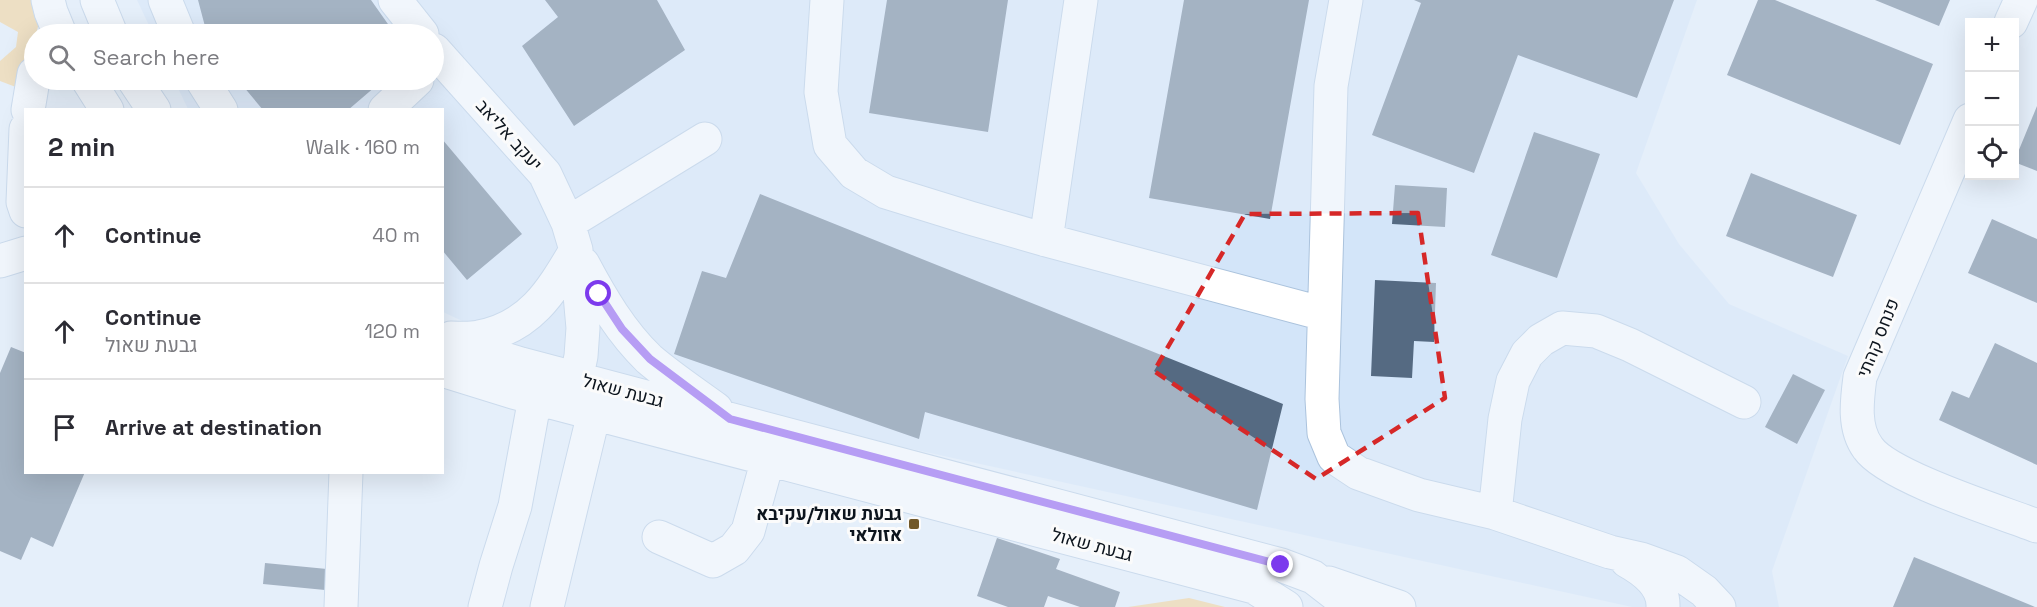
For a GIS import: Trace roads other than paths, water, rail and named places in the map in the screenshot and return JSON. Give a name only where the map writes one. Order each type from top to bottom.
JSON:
[{"type":"street","points":[[48,0],[56,24]]},
{"type":"street","points":[[165,0],[175,24]]},
{"type":"street","name":"יעקב אליאב","points":[[395,0],[409,24]]},
{"type":"street","points":[[827,0],[821,93],[830,144],[854,173],[886,192],[1046,240],[1324,314]]},
{"type":"street","points":[[1046,240],[1081,0]]},
{"type":"street","points":[[1346,0],[1331,86],[1324,314],[1322,399],[1324,433],[1334,457],[1358,473],[1409,491],[1495,513],[1677,572],[1704,591],[1719,607]]},
{"type":"street","points":[[2013,18],[2021,0]]},
{"type":"street","name":"יעקב אליאב","points":[[444,72],[545,174],[572,237],[583,328],[581,400],[547,607]]},
{"type":"street","points":[[28,108],[31,90]]},
{"type":"street","points":[[94,90],[106,108]]},
{"type":"street","points":[[141,90],[153,108]]},
{"type":"street","points":[[208,90],[220,108]]},
{"type":"street","points":[[387,108],[402,90]]},
{"type":"street","name":"פנחס קהתי","points":[[1967,126],[1860,377],[1857,405],[1860,429],[1868,448],[1884,463],[1919,481],[2037,526]]},
{"type":"street","points":[[444,339],[478,338],[507,328],[529,315],[558,281],[572,237],[705,139]]},
{"type":"street","points":[[24,178],[24,205]]},
{"type":"street","points":[[572,237],[599,294],[622,329],[650,359],[730,419]]},
{"type":"street","points":[[0,261],[24,254]]},
{"type":"street","points":[[1495,513],[1505,419],[1513,381],[1527,354],[1541,340],[1562,328],[1596,331],[1604,334],[1744,402]]},
{"type":"street","name":"גבעת שאול","points":[[444,340],[521,364],[581,400],[768,459],[1254,587],[1286,607]]},
{"type":"street","name":"גבעת שאול","points":[[444,371],[534,398],[581,400],[730,419],[1281,565],[1313,577],[1352,607]]},
{"type":"street","points":[[485,607],[515,507],[534,398]]},
{"type":"street","points":[[659,537],[713,561],[734,549],[748,531],[768,459]]},
{"type":"street","points":[[341,607],[346,474]]},
{"type":"street","points":[[1610,552],[1645,570],[1658,587],[1663,607]]},
{"type":"street","points":[[1313,577],[1399,607]]},
{"type":"place","name":"גבעת שאול/עקיבא אזולאי","points":[[914,524]]}]
